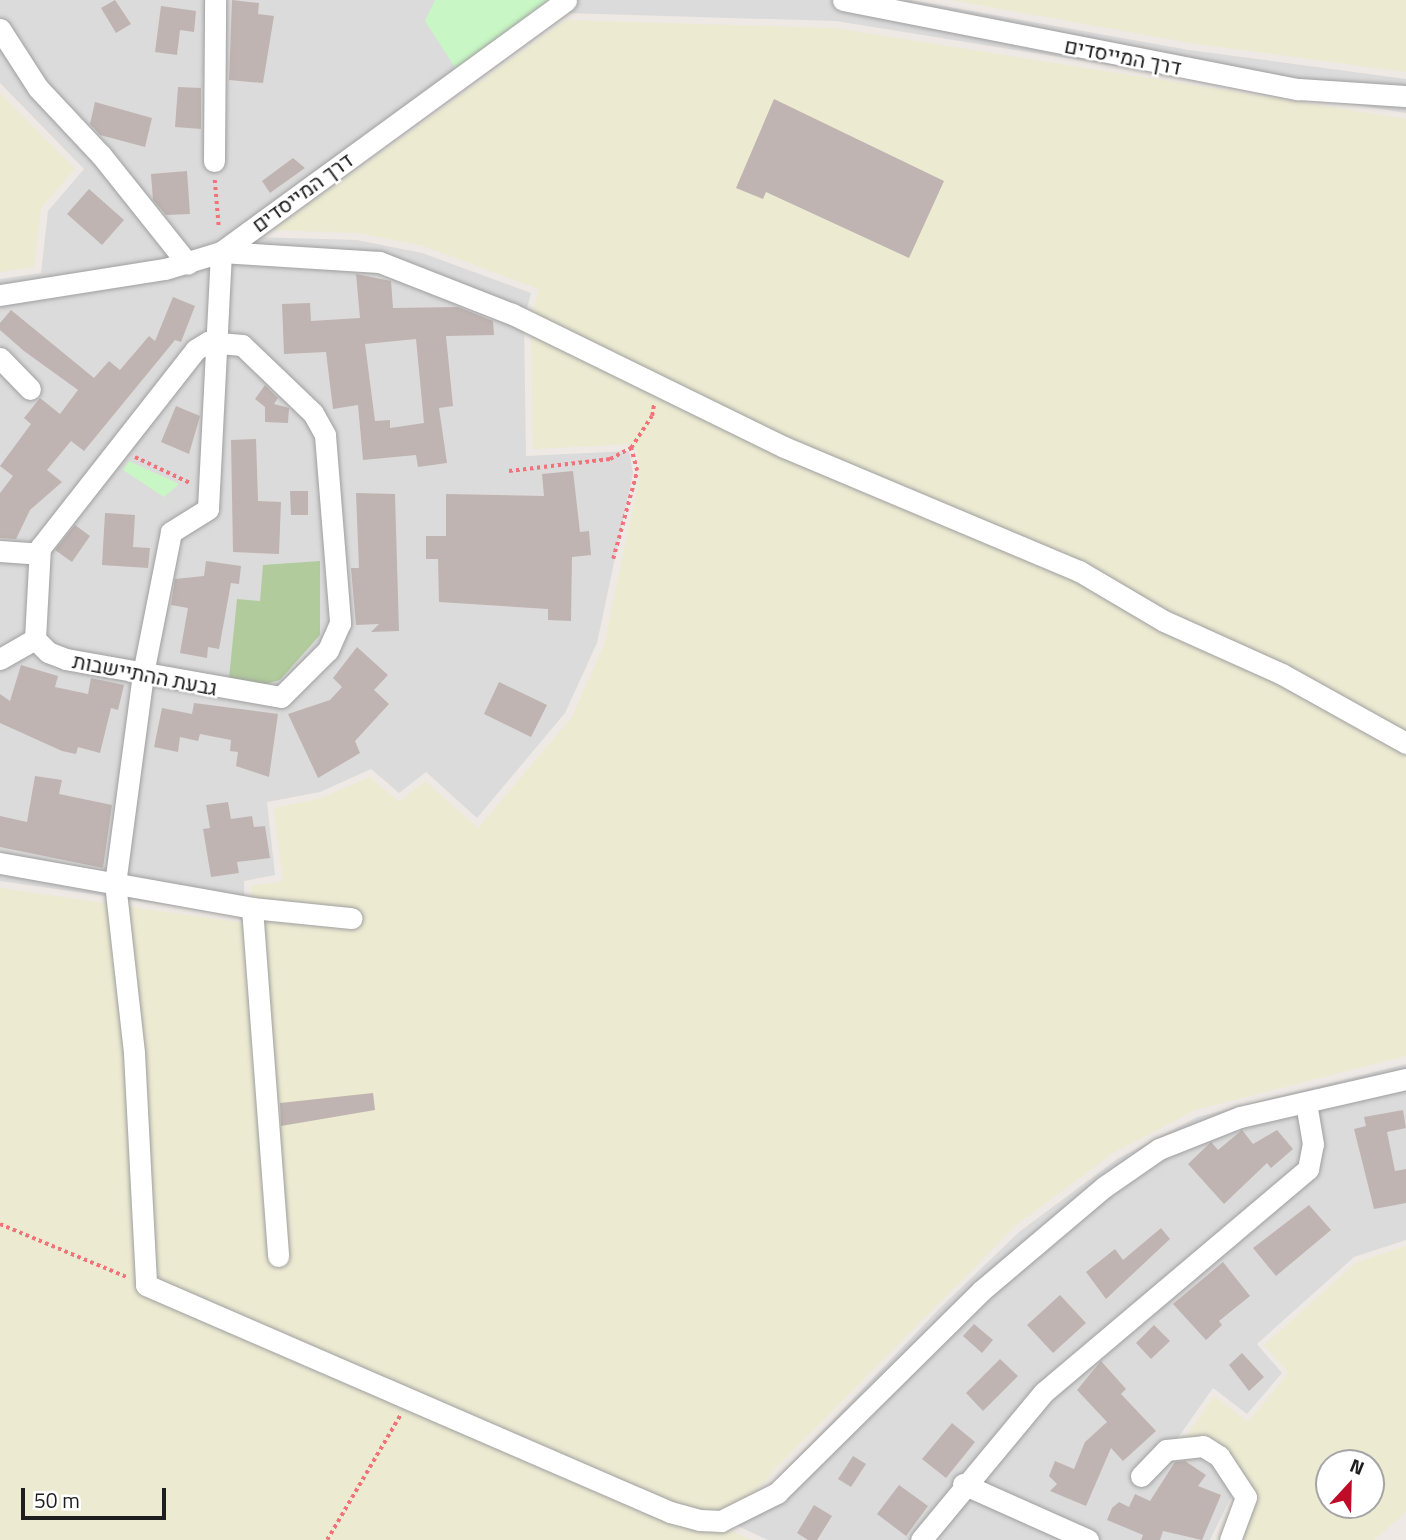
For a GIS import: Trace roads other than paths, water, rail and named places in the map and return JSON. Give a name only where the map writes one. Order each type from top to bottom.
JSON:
[{"type":"street","points":[[214,161],[215,0]]},
{"type":"street","name":"דרך המייסדים","points":[[0,295],[188,264],[221,252],[566,0]]},
{"type":"street","name":"דרך המייסדים","points":[[843,0],[1298,89],[1406,96]]},
{"type":"street","points":[[0,29],[38,89],[100,155],[188,264]]},
{"type":"street","points":[[1406,743],[1282,674],[1164,621],[1079,570],[784,447],[654,381],[512,314],[379,262],[221,252],[208,509],[171,532],[142,674],[115,883],[134,1053],[146,1285],[411,1397],[670,1512],[721,1521],[777,1493],[981,1292],[1104,1187],[1184,1136],[1240,1116],[1406,1079]]},
{"type":"street","points":[[0,659],[35,639],[39,554],[195,350],[218,342]]},
{"type":"street","name":"גבעת ההתיישבות","points":[[35,639],[48,652],[66,659],[281,696],[328,650],[340,623],[320,423],[242,345],[218,342]]},
{"type":"street","points":[[0,358],[30,389]]},
{"type":"street","points":[[0,551],[39,554]]},
{"type":"street","points":[[0,863],[251,908],[351,918]]},
{"type":"street","points":[[251,908],[278,1256]]},
{"type":"street","points":[[920,1540],[1006,1432],[1104,1338],[1308,1169],[1313,1144],[1306,1103]]},
{"type":"street","points":[[1141,1476],[1166,1450],[1203,1447],[1219,1456],[1246,1497],[1230,1540]]},
{"type":"street","points":[[963,1485],[1088,1540]]}]
